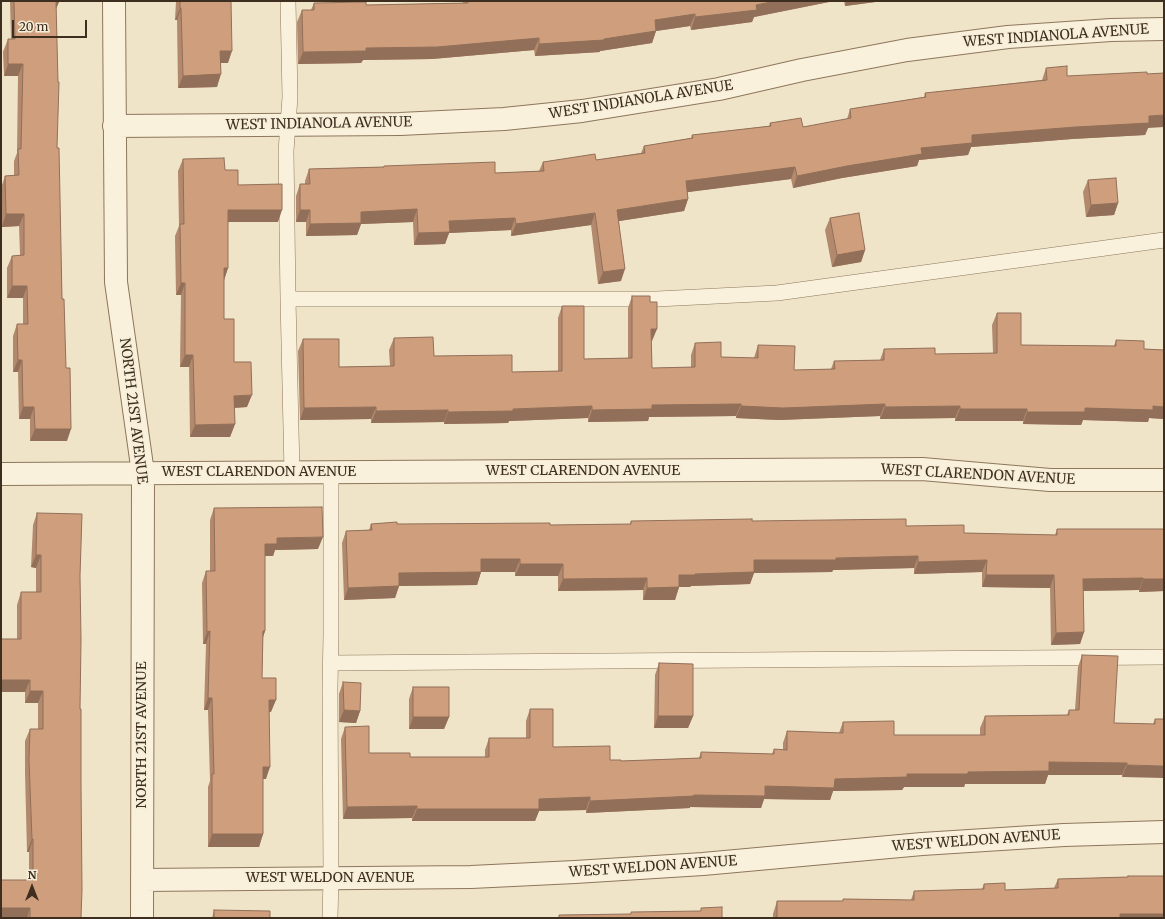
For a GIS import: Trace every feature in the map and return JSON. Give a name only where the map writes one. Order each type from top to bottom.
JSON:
[{"type":"street","name":"NORTH 21ST AVENUE","points":[[114,1],[116,282],[143,473],[142,918]]},
{"type":"street","name":"WEST INDIANOLA AVENUE","points":[[114,126],[400,124],[504,119],[582,111],[719,89],[802,70],[908,50],[1008,37],[1111,30],[1164,29]]},
{"type":"street","name":"WEST CLARENDON AVENUE","points":[[1,474],[922,469],[1050,480],[1164,480]]},
{"type":"street","name":"WEST WELDON AVENUE","points":[[142,880],[472,877],[703,864],[922,844],[1064,835],[1164,832]]},
{"type":"lane","points":[[288,1],[290,97],[286,151],[292,472]]},
{"type":"lane","points":[[288,299],[657,299],[777,293],[1164,240]]},
{"type":"lane","points":[[330,918],[332,878],[330,663],[331,472]]},
{"type":"lane","points":[[330,663],[1164,657]]},
{"type":"building","points":[[14,1],[59,1],[56,2],[59,82],[57,148],[59,148],[62,299],[64,299],[66,368],[70,368],[71,429],[35,429],[34,407],[23,407],[22,360],[18,360],[17,324],[28,324],[27,286],[12,286],[12,256],[24,255],[24,214],[6,214],[5,176],[19,175],[18,149],[21,149],[23,64],[8,64],[8,39],[15,39]]},
{"type":"building","points":[[180,1],[231,1],[232,51],[220,51],[221,74],[183,76]]},
{"type":"building","points":[[468,1],[776,1],[756,5],[757,10],[695,17],[695,14],[655,20],[656,31],[604,40],[539,44],[539,38],[437,47],[366,48],[366,51],[303,52],[302,10],[314,10],[314,3],[366,2],[366,5],[468,3]]},
{"type":"building","points":[[1067,66],[1067,76],[1147,72],[1147,74],[1164,73],[1164,115],[1149,116],[1149,123],[972,135],[972,143],[921,148],[922,154],[797,176],[795,167],[686,181],[688,199],[617,210],[625,269],[603,272],[595,213],[516,224],[515,218],[449,221],[450,232],[418,233],[417,209],[361,212],[361,223],[310,224],[310,210],[300,210],[300,184],[310,184],[309,169],[495,162],[495,173],[544,171],[543,162],[595,154],[596,160],[645,153],[644,146],[693,138],[692,135],[771,126],[770,123],[801,118],[803,127],[851,118],[850,109],[926,97],[925,93],[1047,80],[1046,68]]},
{"type":"building","points":[[224,158],[225,170],[238,170],[238,185],[282,184],[282,210],[228,210],[228,268],[224,268],[224,319],[234,319],[234,362],[251,362],[252,395],[234,396],[235,424],[195,425],[193,355],[185,355],[185,283],[181,283],[180,224],[184,224],[183,159]]},
{"type":"building","points":[[1116,178],[1118,203],[1091,205],[1088,180]]},
{"type":"building","points":[[859,213],[865,250],[837,255],[830,218]]},
{"type":"building","points":[[632,296],[650,296],[650,302],[657,302],[657,329],[651,329],[652,368],[695,367],[695,343],[721,342],[721,357],[758,358],[758,345],[795,346],[794,370],[835,369],[834,361],[884,360],[884,349],[935,348],[935,354],[997,353],[997,313],[1021,313],[1021,345],[1116,346],[1116,340],[1144,341],[1144,349],[1164,350],[1164,407],[1153,406],[1153,410],[1085,408],[1085,412],[1027,412],[1027,409],[960,409],[960,406],[885,407],[885,404],[783,408],[741,406],[741,404],[652,405],[652,409],[592,410],[592,406],[513,409],[513,411],[448,412],[448,410],[376,411],[376,407],[304,408],[303,339],[339,339],[339,367],[394,366],[394,338],[433,337],[434,356],[512,355],[512,372],[562,371],[562,306],[584,306],[584,359],[632,358]]},
{"type":"building","points":[[322,507],[323,537],[277,538],[277,544],[265,544],[265,631],[263,631],[262,678],[276,678],[276,700],[269,700],[270,767],[263,767],[263,834],[212,834],[212,774],[214,774],[212,698],[208,698],[210,631],[207,632],[206,571],[215,571],[214,508]]},
{"type":"building","points":[[37,513],[82,514],[80,576],[81,918],[30,918],[30,908],[1,908],[1,880],[33,880],[33,839],[29,760],[30,729],[43,729],[43,691],[30,691],[30,680],[1,680],[1,639],[21,639],[21,592],[41,592],[41,555],[36,555]]},
{"type":"building","points":[[752,519],[752,521],[906,519],[906,526],[964,525],[964,533],[1057,535],[1057,529],[1164,529],[1164,579],[1083,579],[1084,632],[1056,633],[1054,575],[986,575],[987,560],[918,562],[918,556],[836,558],[836,560],[754,560],[754,572],[679,575],[679,587],[647,588],[647,578],[563,579],[563,564],[520,564],[520,559],[481,559],[481,572],[399,573],[399,586],[348,588],[346,531],[372,530],[371,524],[397,522],[397,524],[631,524],[631,521]]},
{"type":"building","points":[[1082,655],[1118,656],[1114,723],[1155,724],[1155,719],[1164,719],[1164,766],[1127,765],[1127,763],[1049,762],[1049,771],[968,772],[968,774],[907,774],[907,777],[835,779],[834,788],[765,786],[765,796],[694,795],[590,801],[590,797],[539,799],[539,809],[417,809],[417,806],[347,807],[345,727],[369,726],[369,753],[410,753],[410,757],[489,757],[489,738],[530,738],[530,709],[553,709],[553,747],[610,746],[610,760],[621,761],[701,758],[701,752],[774,754],[774,749],[787,750],[787,731],[843,733],[843,722],[894,721],[894,735],[985,735],[985,716],[1069,715],[1069,710],[1079,710]]},
{"type":"building","points":[[659,663],[693,664],[693,716],[658,716]]},
{"type":"building","points":[[343,682],[361,683],[360,711],[344,710]]},
{"type":"building","points":[[413,687],[449,687],[449,717],[413,717]]},
{"type":"building","points":[[1164,876],[1164,914],[1120,914],[1120,918],[777,918],[777,901],[843,901],[843,899],[914,900],[914,891],[984,889],[984,884],[1005,883],[1005,890],[1058,888],[1058,879]]},
{"type":"building","points":[[722,907],[722,918],[559,918],[559,915],[701,911],[701,908]]},
{"type":"building","points":[[214,910],[270,911],[270,918],[214,918]]}]
